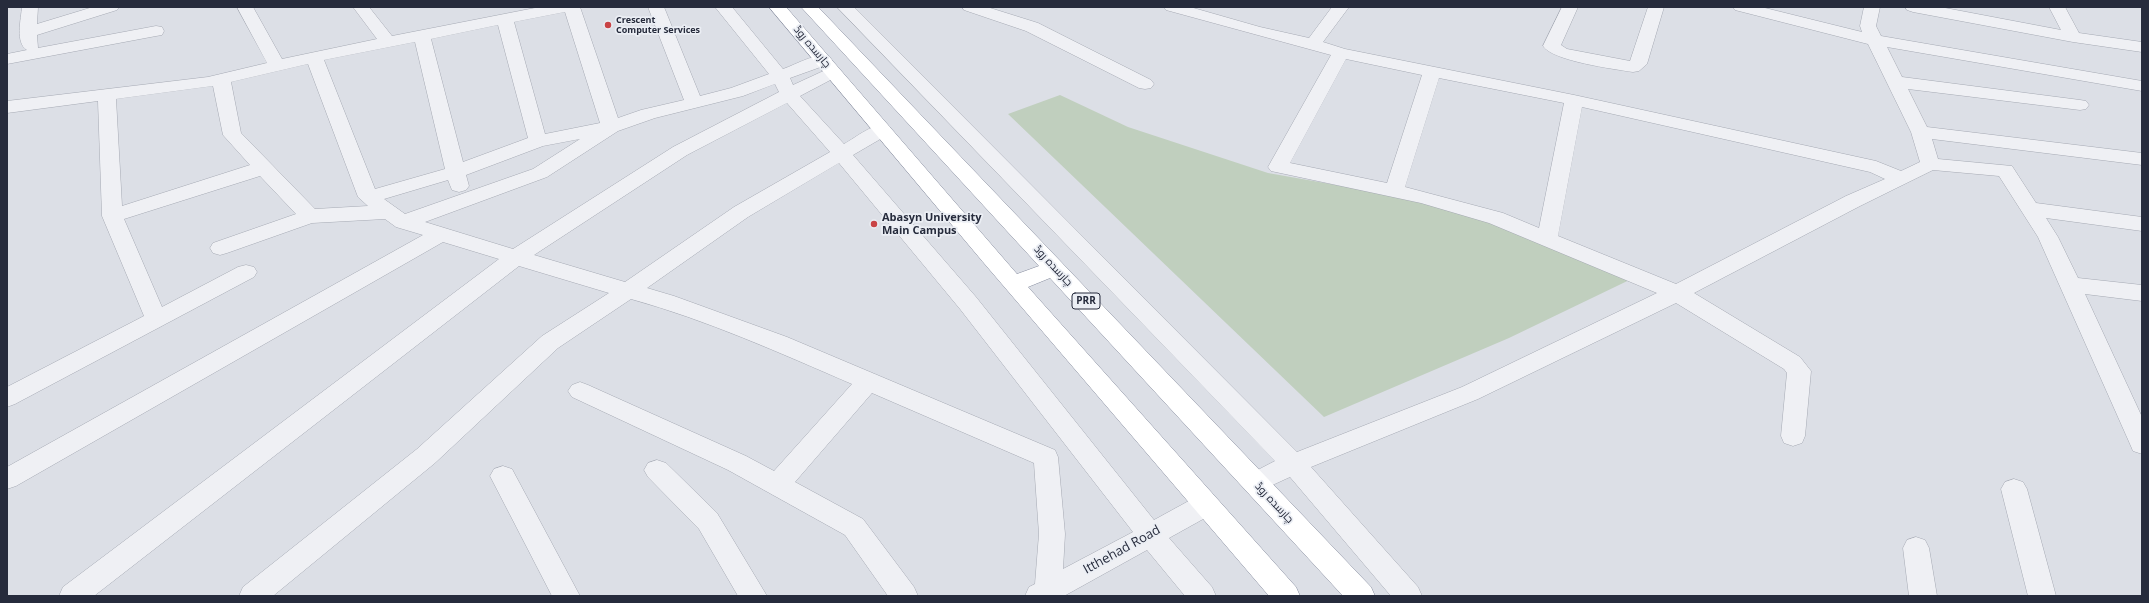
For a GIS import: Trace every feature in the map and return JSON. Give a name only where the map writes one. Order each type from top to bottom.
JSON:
[{"type":"highway","name":"چارسدہ روڈ","points":[[777,7],[1014,284],[1205,505],[1286,596]]},
{"type":"highway","name":"چارسدہ روڈ","points":[[809,7],[1361,596]]},
{"type":"highway","points":[[1014,284],[1055,268]]},
{"type":"street","points":[[30,7],[28,32],[32,54]]},
{"type":"street","points":[[28,32],[111,7]]},
{"type":"street","points":[[245,7],[277,66]]},
{"type":"street","points":[[361,7],[388,43]]},
{"type":"street","points":[[7,107],[221,79],[422,36],[495,16],[566,7]]},
{"type":"street","points":[[572,7],[611,127]]},
{"type":"street","points":[[656,7],[694,102]]},
{"type":"street","points":[[724,7],[784,85],[968,303],[1150,534],[1202,596]]},
{"type":"street","points":[[845,7],[1293,464],[1408,596]]},
{"type":"street","points":[[970,7],[1032,27],[1145,84]]},
{"type":"street","points":[[1172,7],[1256,31],[1313,44],[1341,53],[1574,100],[1876,167],[1902,179]]},
{"type":"street","points":[[1313,44],[1341,7]]},
{"type":"street","points":[[1570,7],[1552,46],[1553,48],[1562,53],[1633,67],[1638,64],[1656,7]]},
{"type":"street","points":[[1741,7],[1874,40],[2142,86]]},
{"type":"street","points":[[1872,7],[1868,26],[1897,82],[1920,132],[1930,164]]},
{"type":"street","points":[[1913,7],[2072,37],[2142,48]]},
{"type":"street","points":[[2057,7],[2072,37]]},
{"type":"street","points":[[495,16],[538,141]]},
{"type":"street","points":[[7,60],[156,31]]},
{"type":"street","points":[[422,36],[462,200]]},
{"type":"street","points":[[1341,53],[1278,167],[1423,197],[1496,218],[1677,293],[1792,362],[1798,371],[1793,436]]},
{"type":"street","points":[[314,58],[368,198],[396,217],[441,234],[666,301],[772,341],[1046,457],[1052,534],[1043,593]]},
{"type":"street","points":[[73,596],[516,257],[614,192],[784,85],[827,66]]},
{"type":"street","points":[[1394,191],[1432,71]]},
{"type":"street","points":[[221,79],[232,135],[310,216]]},
{"type":"street","points":[[1897,82],[2080,105]]},
{"type":"street","points":[[368,198],[455,172],[538,141],[611,127],[648,114],[737,92],[784,85]]},
{"type":"street","points":[[107,94],[112,216],[156,319]]},
{"type":"street","points":[[1547,238],[1574,100]]},
{"type":"street","points":[[220,248],[310,216],[396,217],[462,200],[540,173],[611,127]]},
{"type":"street","points":[[253,596],[426,456],[550,342],[629,290],[741,212],[882,130]]},
{"type":"street","points":[[1920,132],[2142,159]]},
{"type":"street","points":[[1255,483],[1293,464],[1470,393],[1677,293],[1853,201],[1902,179],[1930,164],[2005,170],[2048,237],[2142,444]]},
{"type":"street","points":[[112,216],[264,168]]},
{"type":"street","points":[[2031,209],[2142,224]]},
{"type":"street","points":[[7,479],[441,234]]},
{"type":"street","points":[[7,398],[246,272]]},
{"type":"street","points":[[2070,285],[2142,293]]},
{"type":"street","points":[[777,485],[868,381]]},
{"type":"street","points":[[580,391],[737,464],[854,527],[904,596]]},
{"type":"street","points":[[657,470],[708,521],[754,596]]},
{"type":"street","points":[[503,476],[566,596]]},
{"type":"street","points":[[2014,489],[2042,596]]},
{"type":"street","name":"Itthehad Road","points":[[1043,593],[1205,505]]},
{"type":"street","points":[[1916,548],[1923,596]]},
{"type":"green space","points":[[1060,95],[1128,127],[1268,173],[1427,201],[1646,272],[1509,338],[1324,417],[1008,114]]},
{"type":"place","name":"Crescent Computer Services","points":[[608,25]]},
{"type":"place","name":"Abasyn University Main Campus","points":[[874,224]]}]
